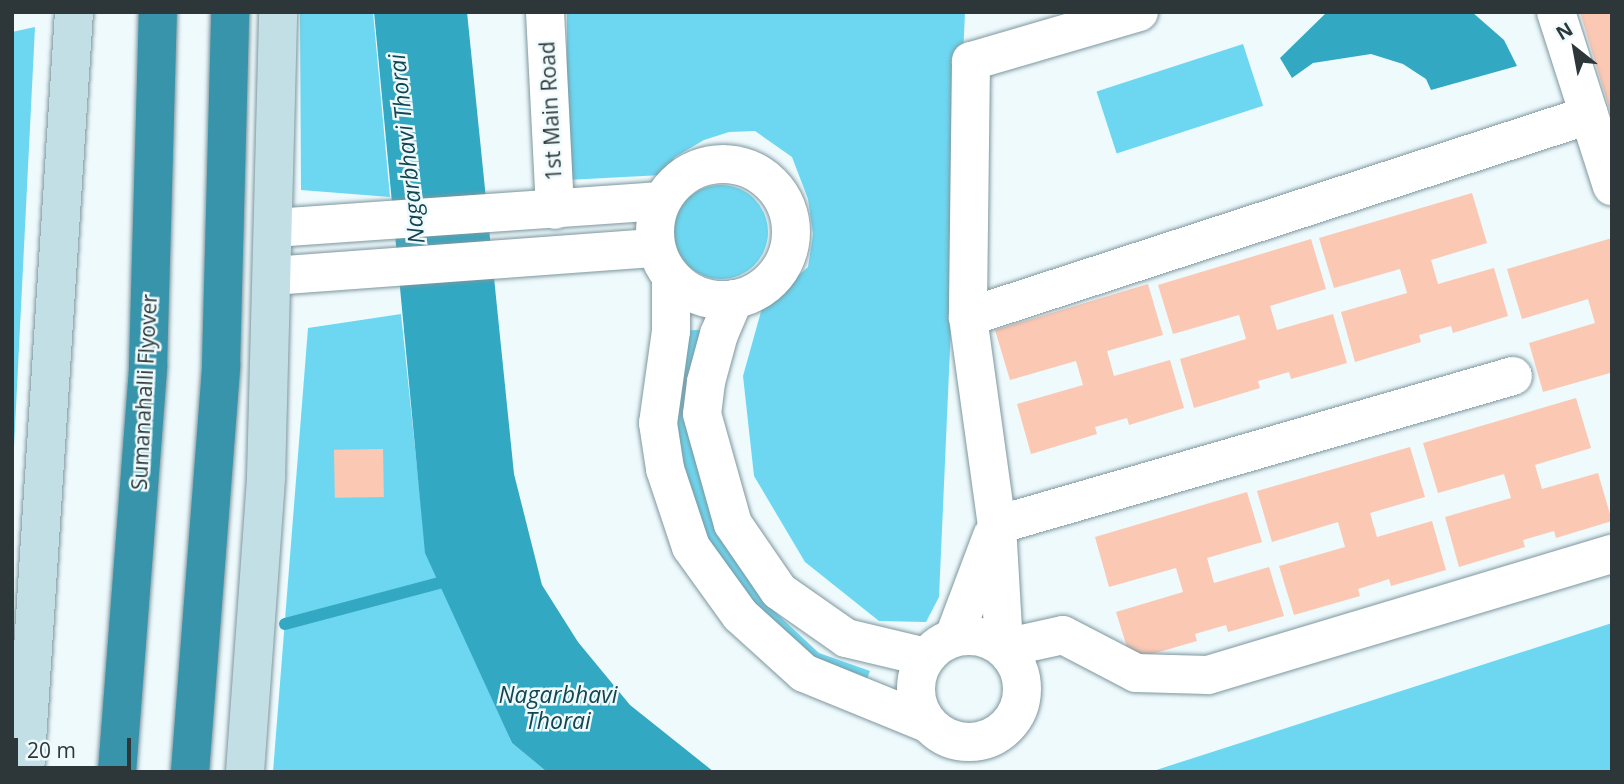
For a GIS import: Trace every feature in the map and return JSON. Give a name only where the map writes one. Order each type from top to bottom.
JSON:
[{"type":"highway","name":"Sumanahalli Flyover","points":[[117,772],[148,366],[158,12]]},
{"type":"highway","points":[[190,772],[221,365],[230,12]]},
{"type":"street","points":[[25,772],[74,12]]},
{"type":"street","points":[[245,772],[266,477],[272,276],[289,227],[278,12]]},
{"type":"street","name":"1st Main Road","points":[[545,12],[548,211]]},
{"type":"street","points":[[1004,648],[997,525],[968,317],[971,61],[1041,25],[1139,12]]},
{"type":"street","points":[[1556,12],[1612,186]]},
{"type":"street","points":[[968,317],[1589,115]]},
{"type":"street","points":[[272,276],[549,258],[664,263],[700,296],[734,299],[756,292],[774,277],[786,257],[792,234],[788,211],[778,191],[761,175],[740,166],[717,163],[694,169],[675,183],[661,201],[656,217],[664,263],[671,331],[658,423],[666,469],[691,547],[740,615],[804,673],[927,723],[940,734],[957,741],[974,742],[991,737],[1006,727],[1017,713],[1022,696],[1022,678],[1016,662],[1004,648],[989,639],[972,635],[940,647],[846,638],[779,591],[733,524],[702,414],[706,382],[719,334],[734,299]]},
{"type":"street","points":[[289,227],[661,201]]},
{"type":"street","points":[[927,723],[919,708],[915,690],[918,673],[940,647],[997,525],[1513,376]]},
{"type":"street","points":[[1004,648],[1063,635],[1136,673],[1208,675],[1612,554]]},
{"type":"shaded area","points":[[300,12],[373,12],[390,197],[301,190]]},
{"type":"shaded area","points":[[567,12],[965,12],[939,597],[926,622],[879,621],[805,562],[754,476],[743,376],[762,308],[808,267],[813,234],[808,199],[792,157],[755,131],[729,132],[704,140],[675,157],[662,175],[567,180]]},
{"type":"shaded area","points":[[35,27],[12,487],[12,32]]},
{"type":"shaded area","points":[[1243,44],[1263,106],[1117,153],[1097,92]]},
{"type":"shaded area","points":[[721,185],[739,189],[754,199],[764,214],[768,232],[764,250],[754,265],[739,275],[721,279],[703,275],[688,265],[678,250],[674,232],[678,214],[688,199],[703,189]]},
{"type":"shaded area","points":[[401,314],[426,553],[512,743],[547,772],[273,772],[308,328]]},
{"type":"shaded area","points":[[707,329],[720,530],[761,599],[819,653],[870,671],[866,682],[810,663],[748,607],[705,538],[680,465],[673,418],[683,331]]},
{"type":"shaded area","points":[[1612,623],[1612,772],[1150,772]]},
{"type":"water","name":"Nagarbhavi Thorai","points":[[374,12],[467,12],[514,474],[542,585],[578,642],[630,705],[714,772],[547,772],[512,743],[425,553]]},
{"type":"water","points":[[1327,12],[1472,12],[1504,40],[1517,66],[1431,90],[1426,79],[1403,64],[1371,54],[1313,63],[1292,78],[1280,58]]},
{"type":"building","points":[[1580,12],[1612,12],[1612,114],[1611,114]]},
{"type":"building","points":[[1472,193],[1487,243],[1431,260],[1438,284],[1494,268],[1508,316],[1453,333],[1451,326],[1419,335],[1421,342],[1355,362],[1341,312],[1407,293],[1400,269],[1334,288],[1319,238]]},
{"type":"building","points":[[1612,238],[1610,373],[1543,392],[1529,343],[1595,323],[1588,299],[1522,319],[1507,269]]},
{"type":"building","points":[[1311,239],[1326,289],[1270,306],[1277,330],[1333,314],[1347,363],[1291,379],[1289,372],[1258,381],[1260,388],[1194,408],[1180,359],[1246,339],[1239,315],[1173,334],[1158,285]]},
{"type":"building","points":[[1148,284],[1163,335],[1107,351],[1114,376],[1170,360],[1184,408],[1129,425],[1127,418],[1095,427],[1097,434],[1031,454],[1017,404],[1083,385],[1076,361],[1010,380],[995,330]]},
{"type":"building","points":[[1576,398],[1591,448],[1535,465],[1542,489],[1598,473],[1612,521],[1556,538],[1554,531],[1523,540],[1525,547],[1459,567],[1445,517],[1511,498],[1504,474],[1438,493],[1423,443]]},
{"type":"building","points":[[1410,447],[1425,497],[1370,513],[1377,537],[1432,521],[1446,570],[1391,586],[1389,579],[1358,589],[1360,596],[1294,615],[1279,566],[1345,547],[1338,522],[1272,542],[1257,491]]},
{"type":"building","points":[[383,449],[384,497],[335,498],[334,450]]},
{"type":"building","points":[[1247,492],[1262,542],[1207,558],[1214,583],[1269,567],[1284,616],[1228,632],[1226,625],[1195,634],[1197,641],[1131,660],[1116,612],[1183,592],[1176,568],[1109,587],[1095,537]]},
{"type":"waterway","points":[[285,624],[454,579]]}]
